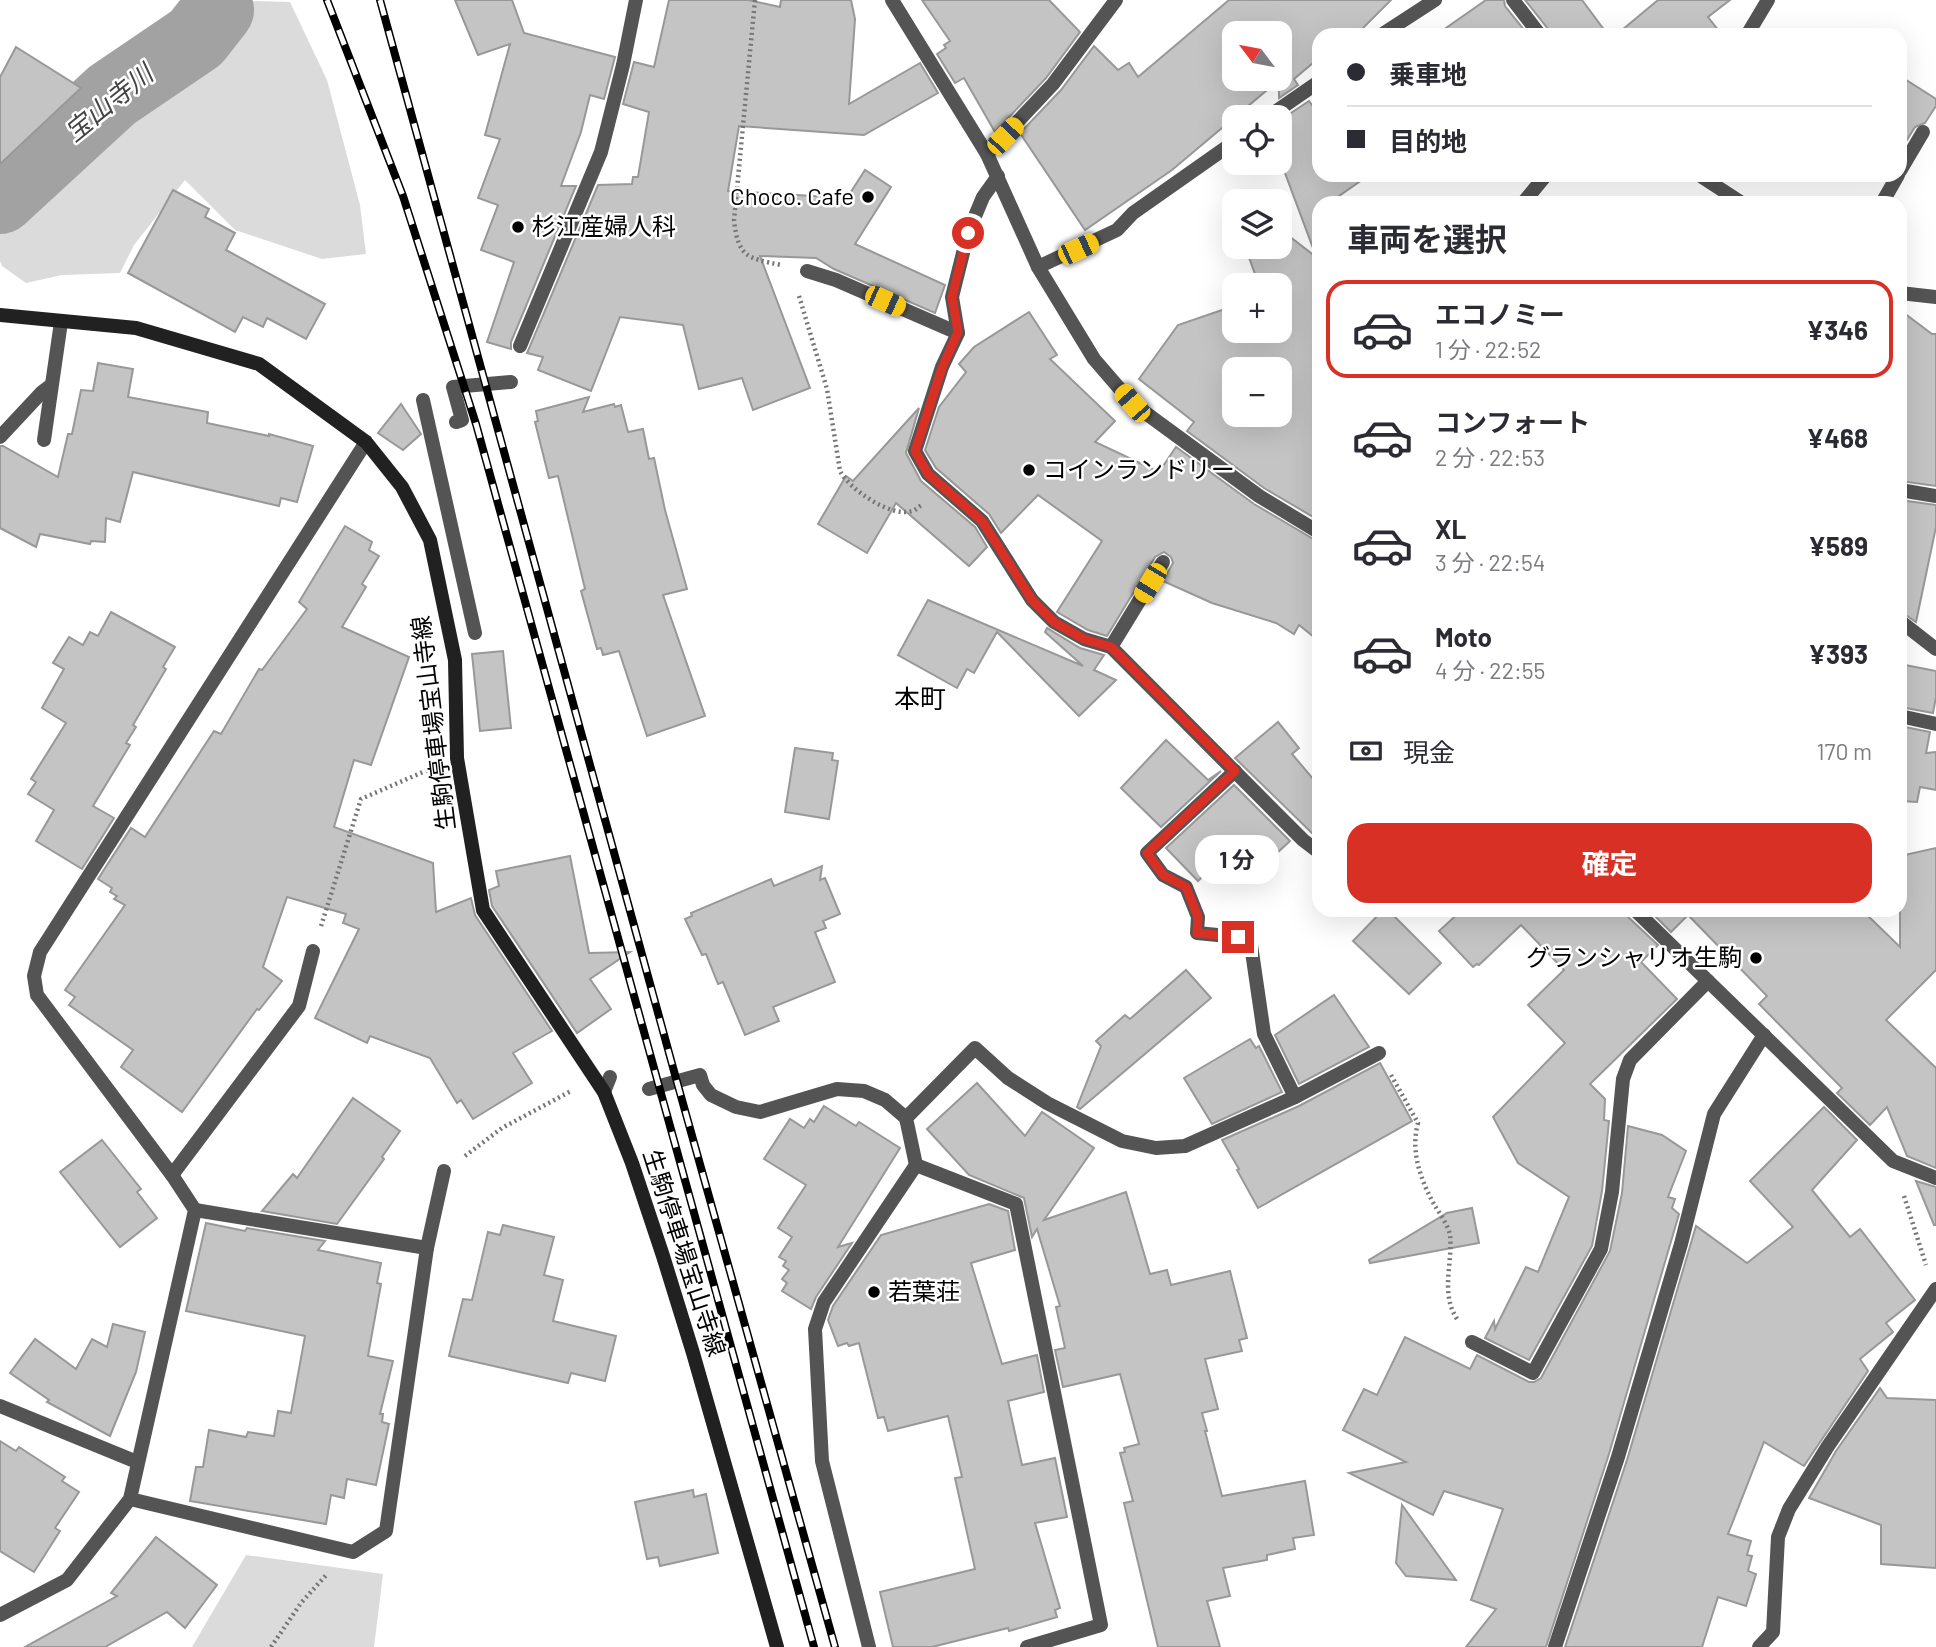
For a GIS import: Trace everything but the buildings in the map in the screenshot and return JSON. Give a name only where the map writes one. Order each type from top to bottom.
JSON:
[{"type":"main road","name":"生駒停車場宝山寺線","points":[[0,315],[136,328],[259,364],[366,442],[402,487],[430,540],[455,660],[457,758],[483,910],[604,1092],[632,1163],[678,1304],[777,1647]]},
{"type":"street","points":[[520,346],[601,152],[624,65],[636,0]]},
{"type":"street","points":[[892,0],[987,154],[1038,267],[1094,359],[1132,403],[1259,495],[1312,528]]},
{"type":"street","points":[[987,154],[1053,84],[1116,0]]},
{"type":"street","points":[[1392,28],[1435,0]]},
{"type":"street","points":[[1513,0],[1535,28]]},
{"type":"street","points":[[1751,28],[1768,0]]},
{"type":"street","points":[[1285,105],[1312,87]]},
{"type":"street","points":[[1907,159],[1923,132]]},
{"type":"street","points":[[1038,267],[1118,230],[1133,214],[1222,151]]},
{"type":"street","points":[[998,176],[984,197],[968,233],[952,297],[958,332],[942,368],[915,451],[928,474],[982,521],[1032,600],[1054,622],[1084,639],[1111,647],[1312,847]]},
{"type":"street","points":[[1529,196],[1540,182]]},
{"type":"street","points":[[1710,182],[1731,196]]},
{"type":"street","points":[[807,271],[836,280],[958,332]]},
{"type":"street","points":[[1907,294],[1936,297]]},
{"type":"street","points":[[44,440],[61,321]]},
{"type":"street","points":[[456,422],[462,420],[453,387],[511,382]]},
{"type":"street","points":[[0,437],[50,386]]},
{"type":"street","points":[[424,401],[475,633]]},
{"type":"street","points":[[0,1615],[67,1580],[130,1499],[195,1210],[172,1175],[37,995],[34,976],[40,952],[366,442]]},
{"type":"street","points":[[1907,491],[1936,496]]},
{"type":"street","points":[[1111,647],[1163,562]]},
{"type":"street","points":[[1907,626],[1936,649]]},
{"type":"street","points":[[1907,718],[1936,724]]},
{"type":"street","points":[[1235,771],[1147,853],[1163,875],[1186,887],[1198,917],[1197,933],[1238,937],[1251,945],[1264,1034],[1295,1097]]},
{"type":"street","points":[[1642,917],[1893,1161],[1936,1178]]},
{"type":"street","points":[[172,1175],[299,1006],[313,951]]},
{"type":"street","points":[[1472,1342],[1533,1373],[1601,1249],[1612,1192],[1623,1079],[1630,1060],[1708,981]]},
{"type":"street","points":[[1555,1647],[1618,1457],[1678,1257],[1714,1114],[1764,1035]]},
{"type":"street","points":[[906,1118],[975,1048],[1007,1078],[1048,1103],[1122,1141],[1156,1148],[1185,1146],[1295,1097],[1379,1053]]},
{"type":"street","points":[[649,1090],[700,1075],[703,1085],[711,1095],[736,1107],[761,1112],[837,1089],[864,1091],[885,1100],[906,1118],[916,1165],[824,1301],[815,1329],[822,1461],[869,1647]]},
{"type":"street","points":[[604,1092],[610,1077]]},
{"type":"street","points":[[916,1165],[1016,1205],[1101,1625],[1027,1647]]},
{"type":"street","points":[[130,1499],[353,1552],[386,1531],[427,1248],[444,1171]]},
{"type":"street","points":[[195,1210],[427,1248]]},
{"type":"street","points":[[1774,1647],[1778,1537],[1789,1509],[1828,1446],[1935,1290]]},
{"type":"street","points":[[0,1406],[137,1462]]},
{"type":"street","points":[[1759,1647],[1773,1632]]},
{"type":"path","points":[[755,0],[737,182],[734,220],[736,239],[744,254],[754,260],[807,271],[798,292],[827,389],[840,471],[846,482],[883,507],[897,512],[912,511],[924,504],[939,484]]},
{"type":"path","points":[[313,951],[361,799],[457,758]]},
{"type":"path","points":[[1379,1053],[1418,1124],[1415,1137],[1420,1173],[1450,1233],[1448,1294],[1454,1315],[1472,1342]]},
{"type":"path","points":[[444,1171],[502,1128],[593,1079]]},
{"type":"path","points":[[1893,1161],[1935,1290]]},
{"type":"path","points":[[271,1647],[301,1603],[327,1574],[353,1552]]},
{"type":"shaded area","points":[[208,0],[290,2],[327,80],[360,205],[366,254],[322,259],[235,230],[185,180],[134,245],[120,273],[62,275],[26,283],[2,266],[0,261],[0,212],[16,191],[84,130],[152,26]]},
{"type":"shaded area","points":[[246,1555],[383,1574],[374,1647],[192,1647]]},
{"type":"waterway","name":"宝山寺川","points":[[0,198],[112,95],[196,38],[218,10]]},
{"type":"railway","points":[[327,0],[403,196],[476,424],[814,1647]]},
{"type":"railway","points":[[380,0],[835,1647]]},
{"type":"place","name":"Choco. Cafe","points":[[868,197]]},
{"type":"place","name":"杉江産婦人科","points":[[518,227]]},
{"type":"place","name":"コインランドリー","points":[[1029,470]]},
{"type":"place","name":"グランシャリオ生駒","points":[[1756,958]]},
{"type":"place","name":"若葉荘","points":[[874,1292]]},
{"type":"district","name":"本町","points":[[920,699]]},
{"type":"route","points":[[968,233],[952,297],[958,332],[942,368],[915,451],[928,474],[982,521],[1032,600],[1054,622],[1084,639],[1111,647],[1235,771],[1147,853],[1163,875],[1186,887],[1198,917],[1197,933],[1238,937]]}]
